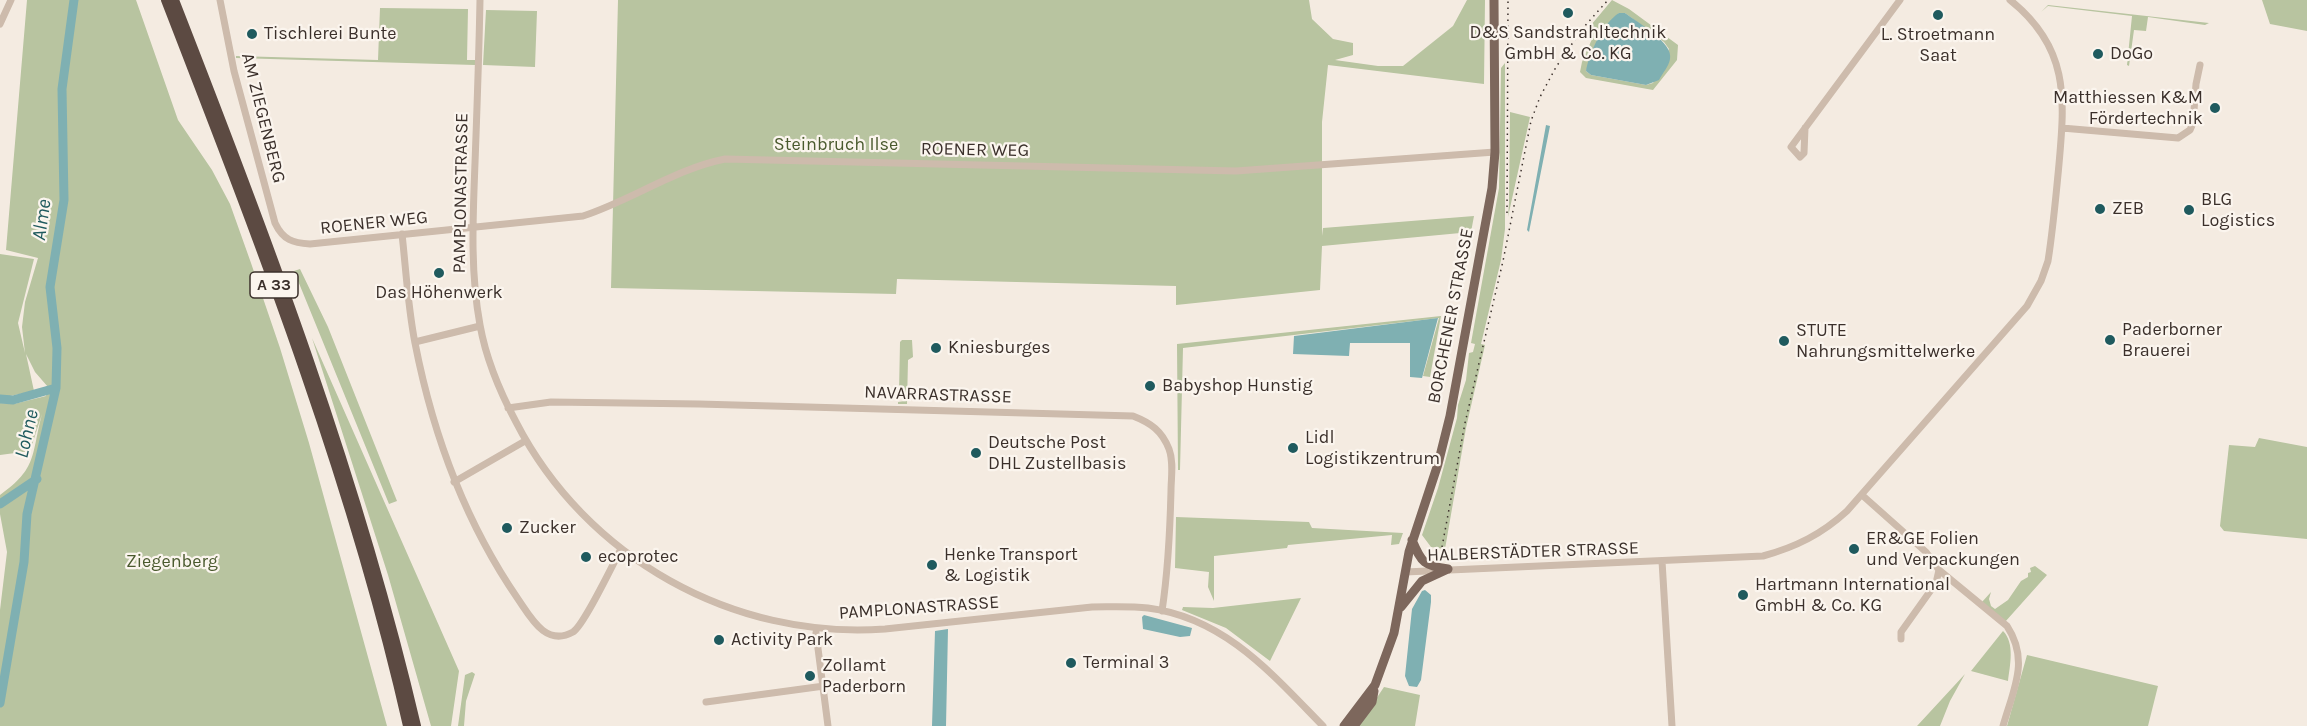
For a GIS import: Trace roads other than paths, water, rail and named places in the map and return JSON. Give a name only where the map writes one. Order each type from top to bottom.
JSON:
[{"type":"highway","name":"A 33","points":[[166,0],[311,388],[351,513],[402,699],[414,724]]},
{"type":"highway","name":"A 33","points":[[174,0],[274,261],[334,432],[381,589],[414,724]]},
{"type":"highway","points":[[402,699],[400,709],[403,726]]},
{"type":"main road","name":"BORCHENER STRASSE","points":[[1344,726],[1375,686],[1394,633],[1412,540],[1438,464],[1450,416],[1492,189],[1495,152],[1494,0]]},
{"type":"main road","points":[[1412,540],[1420,559],[1428,565],[1448,569]]},
{"type":"main road","points":[[1398,612],[1422,581],[1448,569]]},
{"type":"main road","points":[[1354,726],[1372,702],[1375,686]]},
{"type":"street","points":[[0,24],[11,0]]},
{"type":"street","name":"AM ZIEGENBERG","points":[[220,0],[234,71],[275,223],[286,240]]},
{"type":"street","name":"PAMPLONASTRASSE","points":[[480,0],[472,228],[475,288],[480,326],[493,372],[525,441],[571,502],[621,549],[669,581],[710,601],[762,618],[817,628],[885,629],[1092,607],[1126,607],[1162,611],[1202,624],[1237,644],[1258,660],[1323,726]]},
{"type":"street","points":[[1805,128],[1900,0]]},
{"type":"street","name":"HALBERSTÄDTER STRASSE","points":[[1405,572],[1749,557],[1781,551],[1824,531],[1862,495],[2016,318],[2035,293],[2041,280],[2049,253],[2063,99],[2055,61],[2037,27],[2010,0]]},
{"type":"street","points":[[2062,128],[2178,138],[2184,135],[2193,123],[2200,65]]},
{"type":"street","name":"ROENER WEG","points":[[286,240],[310,244],[583,216],[690,168],[725,159],[1236,171],[1495,152]]},
{"type":"street","points":[[402,234],[415,342],[430,406],[454,482],[495,563],[536,625],[548,635],[566,635],[579,626],[621,549]]},
{"type":"street","points":[[415,342],[480,326]]},
{"type":"street","name":"NAVARRASTRASSE","points":[[508,408],[551,402],[709,404],[1133,416],[1149,422],[1156,428],[1165,440],[1172,459],[1169,563],[1162,611]]},
{"type":"street","points":[[513,417],[529,405]]},
{"type":"street","points":[[454,482],[525,441]]},
{"type":"street","points":[[1862,495],[1926,552],[1938,570],[2007,626],[2014,637],[2019,650],[2018,673],[2003,726]]},
{"type":"street","name":"HALBERSTÄDTER STRASSE","points":[[1662,561],[1672,726]]},
{"type":"street","points":[[1901,639],[1901,632],[1936,583],[1938,570]]},
{"type":"street","points":[[816,633],[828,726]]},
{"type":"street","points":[[706,702],[824,686]]},
{"type":"water","points":[[1619,13],[1625,13],[1646,27],[1666,46],[1670,59],[1659,80],[1646,85],[1591,75],[1586,71],[1598,39]]},
{"type":"water","points":[[1546,125],[1550,126],[1529,232],[1527,230]]},
{"type":"water","points":[[1438,318],[1422,378],[1410,377],[1410,343],[1350,343],[1349,356],[1293,354],[1294,336]]},
{"type":"water","points":[[1425,590],[1431,595],[1431,602],[1421,680],[1417,687],[1409,686],[1405,676],[1412,609],[1422,591]]},
{"type":"water","points":[[1144,615],[1192,628],[1190,636],[1180,637],[1143,629],[1142,617]]},
{"type":"water","points":[[948,629],[946,726],[932,726],[935,631]]},
{"type":"waterway","name":"Alme","points":[[0,399],[13,400],[56,388],[57,348],[50,287],[64,200],[62,89],[74,0]]},
{"type":"waterway","name":"Lohne","points":[[0,703],[24,562],[27,514],[56,388]]},
{"type":"waterway","points":[[0,504],[37,479]]},
{"type":"railway","points":[[1507,213],[1508,0]]},
{"type":"railway","points":[[1442,547],[1465,423],[1503,261],[1531,121],[1540,97],[1556,67],[1583,28],[1608,0]]},
{"type":"place","name":"D&S Sandstrahltechnik GmbH & Co. KG","points":[[1568,13]]},
{"type":"place","name":"L. Stroetmann Saat","points":[[1938,15]]},
{"type":"place","name":"Tischlerei Bunte","points":[[252,34]]},
{"type":"place","name":"DoGo","points":[[2098,54]]},
{"type":"place","name":"Matthiessen K&M Fördertechnik","points":[[2215,108]]},
{"type":"place","name":"ZEB","points":[[2100,209]]},
{"type":"place","name":"BLG Logistics","points":[[2189,210]]},
{"type":"place","name":"Das Höhenwerk","points":[[439,273]]},
{"type":"place","name":"Paderborner Brauerei","points":[[2110,340]]},
{"type":"place","name":"STUTE Nahrungsmittelwerke","points":[[1784,341]]},
{"type":"place","name":"Kniesburges","points":[[936,348]]},
{"type":"place","name":"Babyshop Hunstig","points":[[1150,386]]},
{"type":"place","name":"Lidl Logistikzentrum","points":[[1293,448]]},
{"type":"place","name":"Deutsche Post DHL Zustellbasis","points":[[976,453]]},
{"type":"place","name":"Zucker","points":[[507,528]]},
{"type":"place","name":"ER&GE Folien und Verpackungen","points":[[1854,549]]},
{"type":"place","name":"ecoprotec","points":[[586,557]]},
{"type":"place","name":"Henke Transport & Logistik","points":[[932,565]]},
{"type":"place","name":"Hartmann International GmbH & Co. KG","points":[[1743,595]]},
{"type":"place","name":"Activity Park","points":[[719,640]]},
{"type":"place","name":"Terminal 3","points":[[1071,663]]},
{"type":"place","name":"Zollamt Paderborn","points":[[810,676]]},
{"type":"park label","name":"Steinbruch Ilse","points":[[836,145]]},
{"type":"park label","name":"Ziegenberg","points":[[172,562]]}]
